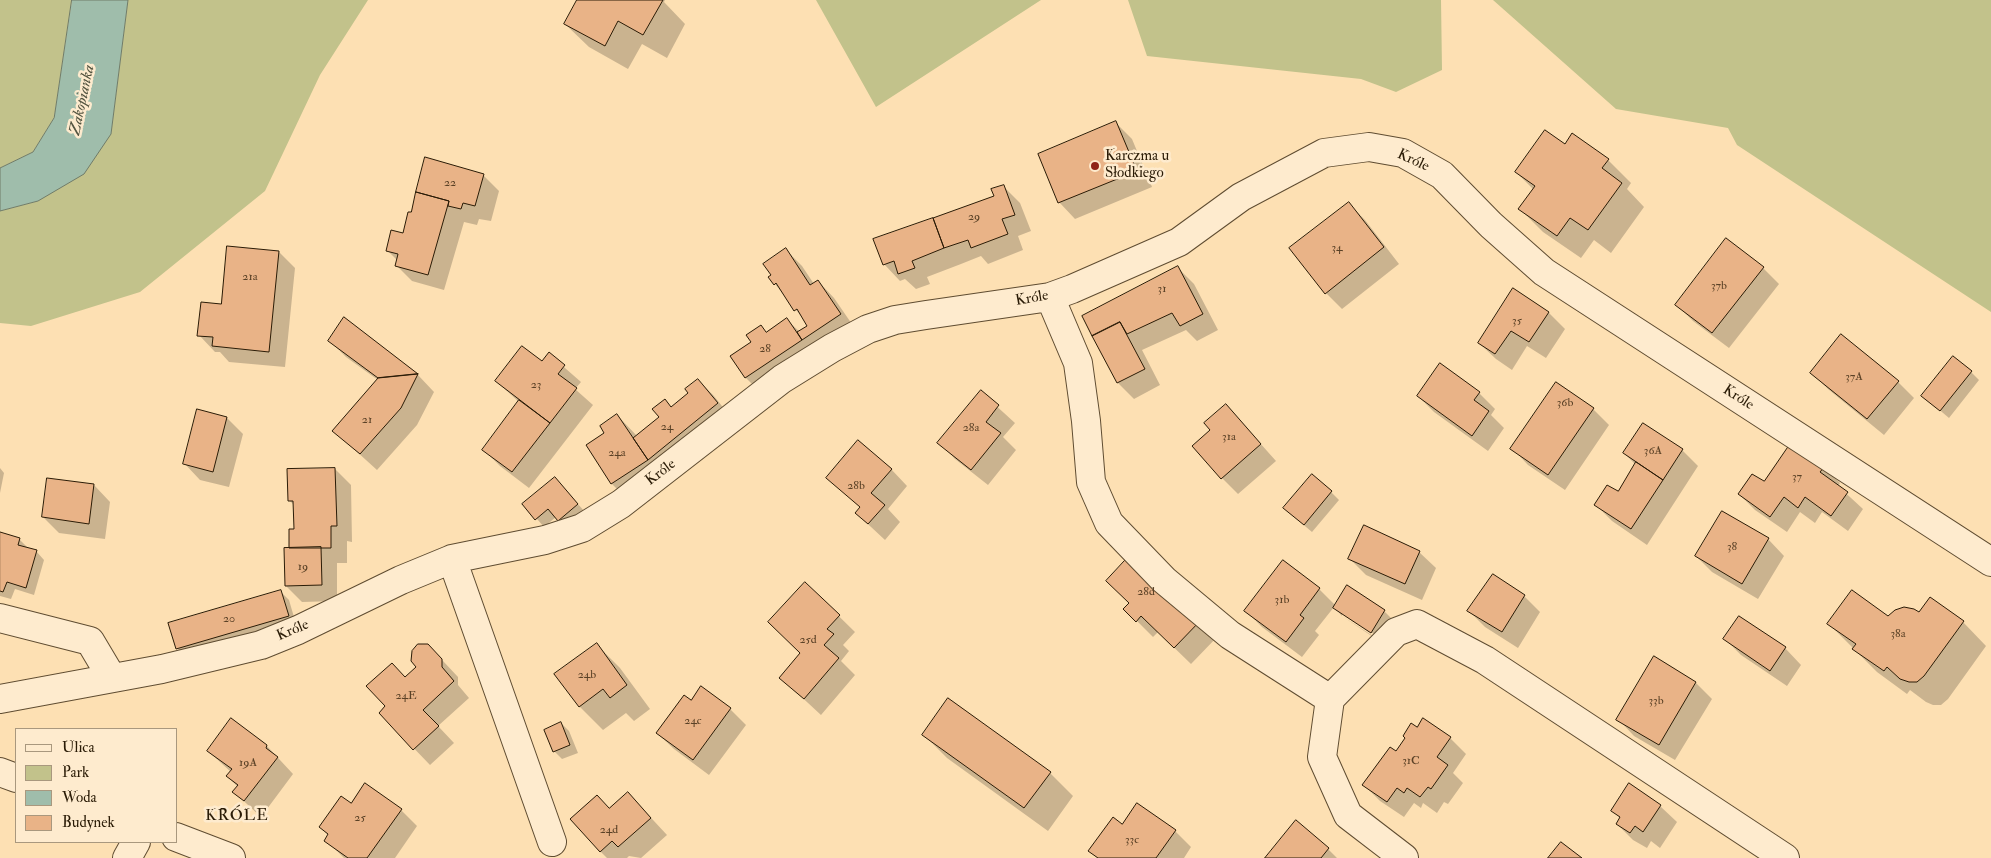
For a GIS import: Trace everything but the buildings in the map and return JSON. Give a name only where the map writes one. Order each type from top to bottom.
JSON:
[{"type":"lane","name":"Króle","points":[[0,699],[162,669],[261,645],[298,630],[401,580],[452,559],[546,540],[582,528],[621,504],[782,380],[832,348],[868,329],[895,320],[1050,297],[1179,242],[1241,197],[1324,153],[1369,147],[1403,153],[1442,175],[1491,225],[1544,272],[1991,562]]},
{"type":"lane","points":[[1050,297],[1078,364],[1086,420],[1091,482],[1109,522],[1164,580],[1230,635],[1330,699]]},
{"type":"lane","points":[[452,559],[552,842]]},
{"type":"lane","points":[[0,618],[90,641],[112,678]]},
{"type":"lane","points":[[1404,858],[1348,815],[1322,757],[1330,699],[1396,632],[1417,624],[1485,660],[1785,858]]},
{"type":"lane","points":[[0,772],[15,778]]},
{"type":"lane","points":[[178,838],[231,858]]},
{"type":"lane","points":[[127,858],[135,843]]},
{"type":"green space","points":[[0,0],[72,0],[54,118],[33,152],[0,168]]},
{"type":"green space","points":[[128,0],[368,0],[320,75],[265,191],[140,292],[31,326],[0,323],[0,211],[38,201],[111,134]]},
{"type":"green space","points":[[816,0],[1041,0],[876,107]]},
{"type":"green space","points":[[1128,0],[1441,0],[1442,70],[1396,92],[1361,79],[1147,56]]},
{"type":"green space","points":[[1493,0],[1991,0],[1991,312],[1737,145],[1728,128],[1616,109]]},
{"type":"water","name":"Zakopianka","points":[[72,0],[128,0],[111,134],[84,174],[38,201],[0,211],[0,168],[33,152],[54,118]]},
{"type":"place","name":"Karczma u Słodkiego","points":[[1095,166]]},
{"type":"district","name":"KRÓLE","points":[[237,817]]}]
